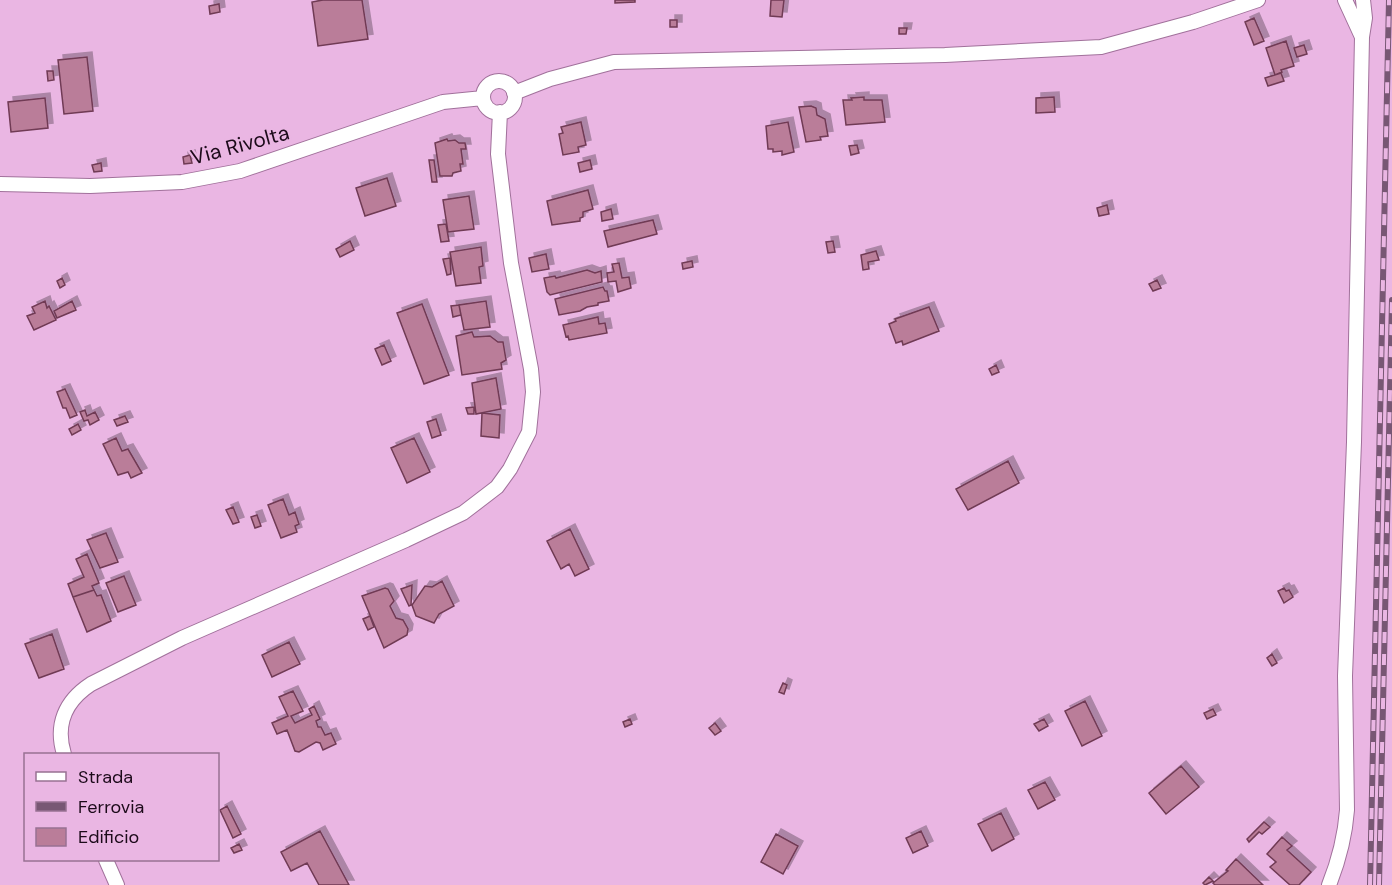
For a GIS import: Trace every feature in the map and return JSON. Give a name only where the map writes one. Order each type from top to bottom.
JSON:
[{"type":"street","points":[[514,93],[550,79],[614,62],[945,55],[1101,47],[1193,22],[1258,0]]},
{"type":"street","points":[[1345,0],[1362,37]]},
{"type":"street","points":[[1329,885],[1346,832],[1347,810],[1345,676],[1354,442],[1362,37],[1365,18],[1363,0]]},
{"type":"street","points":[[494,81],[505,82],[514,93],[515,98],[511,107],[500,112],[488,108],[483,98],[485,88],[494,81]]},
{"type":"street","name":"Via Rivolta","points":[[0,184],[90,186],[182,182],[240,171],[443,102],[483,98]]},
{"type":"street","points":[[64,753],[60,734],[62,718],[69,703],[80,691],[182,638],[464,513],[496,487],[510,469],[529,432],[533,392],[531,369],[511,263],[498,154],[500,112]]},
{"type":"street","points":[[106,861],[117,885]]},
{"type":"building","points":[[362,0],[368,39],[318,46],[312,2]]},
{"type":"building","points":[[615,0],[635,0],[635,2],[615,3]]},
{"type":"building","points":[[771,0],[784,0],[782,17],[770,16]]},
{"type":"building","points":[[219,4],[220,12],[210,14],[209,6]]},
{"type":"building","points":[[1254,18],[1264,41],[1254,45],[1245,22]]},
{"type":"building","points":[[670,20],[677,20],[677,27],[670,27]]},
{"type":"building","points":[[899,28],[907,28],[906,34],[899,34]]},
{"type":"building","points":[[1286,41],[1294,66],[1281,70],[1282,72],[1275,75],[1266,48]]},
{"type":"building","points":[[1304,45],[1307,54],[1297,57],[1294,48]]},
{"type":"building","points":[[87,57],[93,111],[64,114],[58,60]]},
{"type":"building","points":[[47,71],[53,71],[54,80],[48,81]]},
{"type":"building","points":[[1281,73],[1284,81],[1268,86],[1265,78]]},
{"type":"building","points":[[864,97],[864,100],[882,100],[885,122],[846,125],[843,100]]},
{"type":"building","points":[[1054,97],[1055,112],[1036,113],[1036,98]]},
{"type":"building","points":[[45,98],[48,128],[11,132],[8,102]]},
{"type":"building","points":[[799,107],[816,108],[817,115],[825,119],[828,136],[820,137],[821,140],[806,142]]},
{"type":"building","points":[[581,122],[586,145],[578,147],[579,152],[563,155],[559,134],[563,133],[561,127]]},
{"type":"building","points":[[788,122],[794,152],[782,155],[782,151],[773,152],[773,149],[768,149],[766,126]]},
{"type":"building","points":[[447,139],[465,143],[466,149],[461,149],[463,164],[460,164],[461,171],[453,173],[452,176],[440,176],[435,143]]},
{"type":"building","points":[[857,145],[859,153],[851,155],[849,146]]},
{"type":"building","points":[[190,155],[192,163],[184,164],[183,157]]},
{"type":"building","points":[[429,160],[434,160],[437,182],[432,182]]},
{"type":"building","points":[[590,160],[592,169],[580,172],[578,163]]},
{"type":"building","points":[[101,163],[102,171],[94,172],[92,165]]},
{"type":"building","points":[[387,178],[396,206],[365,216],[356,188]]},
{"type":"building","points":[[588,190],[593,209],[583,212],[580,221],[552,225],[547,201]]},
{"type":"building","points":[[469,196],[474,229],[448,232],[443,200]]},
{"type":"building","points":[[1107,205],[1109,214],[1099,216],[1097,208]]},
{"type":"building","points":[[611,209],[613,219],[602,221],[601,212]]},
{"type":"building","points":[[653,220],[657,234],[608,247],[604,231]]},
{"type":"building","points":[[446,224],[449,241],[441,242],[438,225]]},
{"type":"building","points":[[350,241],[354,250],[340,257],[336,249]]},
{"type":"building","points":[[833,241],[835,252],[828,253],[826,242]]},
{"type":"building","points":[[481,247],[483,266],[479,267],[481,283],[456,286],[450,252]]},
{"type":"building","points":[[876,251],[879,260],[868,262],[869,269],[863,270],[861,255]]},
{"type":"building","points":[[546,254],[549,269],[532,272],[529,258]]},
{"type":"building","points":[[450,258],[451,274],[447,275],[443,259]]},
{"type":"building","points":[[692,261],[693,267],[683,269],[682,263]]},
{"type":"building","points":[[619,263],[622,278],[629,277],[631,288],[618,292],[616,281],[608,282],[607,273],[614,272],[612,264]]},
{"type":"building","points":[[587,270],[595,273],[601,271],[602,282],[550,295],[547,292],[544,278],[555,276],[556,278]]},
{"type":"building","points":[[62,278],[65,285],[60,288],[57,281]]},
{"type":"building","points":[[1157,280],[1161,288],[1153,291],[1149,284]]},
{"type":"building","points":[[603,287],[607,291],[609,301],[580,311],[559,315],[555,299]]},
{"type":"building","points":[[45,301],[56,320],[34,330],[27,316],[35,313],[32,307]]},
{"type":"building","points":[[72,301],[76,310],[57,318],[54,311]]},
{"type":"building","points":[[486,301],[490,327],[464,330],[459,305]]},
{"type":"building","points":[[422,304],[449,375],[424,384],[397,313]]},
{"type":"building","points":[[459,305],[461,315],[453,317],[451,306]]},
{"type":"building","points":[[929,307],[939,331],[903,345],[902,341],[896,343],[889,324],[896,321],[895,319]]},
{"type":"building","points":[[598,317],[599,324],[605,323],[607,333],[569,340],[568,336],[566,337],[563,325]]},
{"type":"building","points":[[472,332],[474,337],[490,336],[498,342],[503,342],[506,360],[501,363],[502,369],[462,375],[456,336]]},
{"type":"building","points":[[384,345],[391,361],[382,365],[375,349]]},
{"type":"building","points":[[996,365],[999,372],[992,375],[989,369]]},
{"type":"building","points":[[496,378],[501,409],[476,414],[472,383]]},
{"type":"building","points":[[65,389],[77,415],[70,418],[57,392]]},
{"type":"building","points":[[474,407],[474,414],[468,414],[466,408]]},
{"type":"building","points":[[85,410],[87,416],[95,412],[99,420],[90,425],[88,420],[84,421],[80,412]]},
{"type":"building","points":[[482,413],[500,415],[499,438],[481,436]]},
{"type":"building","points":[[125,416],[128,422],[117,426],[114,420]]},
{"type":"building","points":[[436,419],[441,435],[432,438],[427,422]]},
{"type":"building","points":[[78,424],[81,430],[72,435],[69,429]]},
{"type":"building","points":[[116,438],[122,451],[128,449],[142,473],[131,478],[128,472],[118,475],[103,444]]},
{"type":"building","points":[[414,438],[430,472],[407,483],[391,448]]},
{"type":"building","points":[[1008,461],[1019,483],[968,510],[956,489]]},
{"type":"building","points":[[283,499],[289,515],[295,512],[299,524],[295,526],[297,532],[281,538],[268,505]]},
{"type":"building","points":[[233,507],[239,522],[233,524],[226,510]]},
{"type":"building","points":[[257,515],[261,526],[255,528],[251,517]]},
{"type":"building","points":[[570,529],[589,569],[575,576],[569,564],[561,569],[547,541]]},
{"type":"building","points":[[106,533],[118,562],[100,568],[87,540]]},
{"type":"building","points":[[87,554],[99,583],[92,586],[94,590],[73,597],[68,584],[84,577],[76,559]]},
{"type":"building","points":[[124,576],[136,605],[118,612],[106,583]]},
{"type":"building","points":[[442,581],[454,606],[439,614],[434,623],[416,616],[412,605],[425,586],[432,587]]},
{"type":"building","points":[[412,585],[411,605],[409,606],[401,589]]},
{"type":"building","points":[[1284,588],[1286,591],[1289,590],[1293,597],[1284,603],[1278,591]]},
{"type":"building","points":[[388,589],[394,601],[390,606],[396,618],[403,620],[408,629],[407,635],[384,648],[362,596]]},
{"type":"building","points":[[94,590],[97,596],[101,595],[111,621],[87,632],[73,597]]},
{"type":"building","points":[[370,616],[374,627],[368,630],[363,619]]},
{"type":"building","points":[[52,634],[64,669],[39,678],[25,644]]},
{"type":"building","points":[[289,642],[300,664],[272,677],[262,655]]},
{"type":"building","points":[[1272,654],[1277,663],[1272,666],[1267,658]]},
{"type":"building","points":[[783,683],[787,685],[784,694],[779,692]]},
{"type":"building","points":[[293,691],[303,711],[291,716],[295,723],[312,715],[309,709],[314,706],[320,719],[316,721],[318,727],[321,727],[325,735],[331,733],[336,744],[323,750],[320,743],[316,742],[299,752],[295,751],[287,730],[277,734],[272,723],[288,716],[279,697]]},
{"type":"building","points":[[1085,701],[1102,736],[1082,746],[1065,711]]},
{"type":"building","points":[[1213,709],[1216,715],[1207,719],[1204,713]]},
{"type":"building","points":[[630,719],[632,724],[625,727],[623,722]]},
{"type":"building","points":[[1044,719],[1048,726],[1039,731],[1034,724]]},
{"type":"building","points":[[715,723],[721,731],[715,735],[709,728]]},
{"type":"building","points":[[1181,766],[1199,787],[1166,814],[1149,793]]},
{"type":"building","points":[[1045,782],[1055,800],[1038,809],[1028,790]]},
{"type":"building","points":[[227,806],[241,834],[233,838],[220,810]]},
{"type":"building","points":[[1001,813],[1014,839],[992,851],[978,824]]},
{"type":"building","points":[[1264,822],[1270,827],[1262,834],[1259,832],[1249,842],[1247,839]]},
{"type":"building","points":[[320,831],[349,885],[319,885],[307,863],[291,871],[281,852]]},
{"type":"building","points":[[921,831],[928,846],[913,853],[906,838]]},
{"type":"building","points":[[776,834],[798,846],[783,874],[761,862]]},
{"type":"building","points":[[1282,837],[1292,846],[1287,850],[1311,872],[1299,885],[1290,885],[1270,867],[1276,862],[1267,854]]},
{"type":"building","points":[[239,844],[242,850],[234,853],[231,848]]},
{"type":"building","points":[[1236,859],[1263,885],[1215,885],[1213,883],[1228,871],[1226,870]]},
{"type":"building","points":[[1209,877],[1213,881],[1205,885],[1203,883]]},
{"type":"railway","points":[[1370,885],[1389,0]]},
{"type":"railway","points":[[1379,885],[1392,300]]}]
